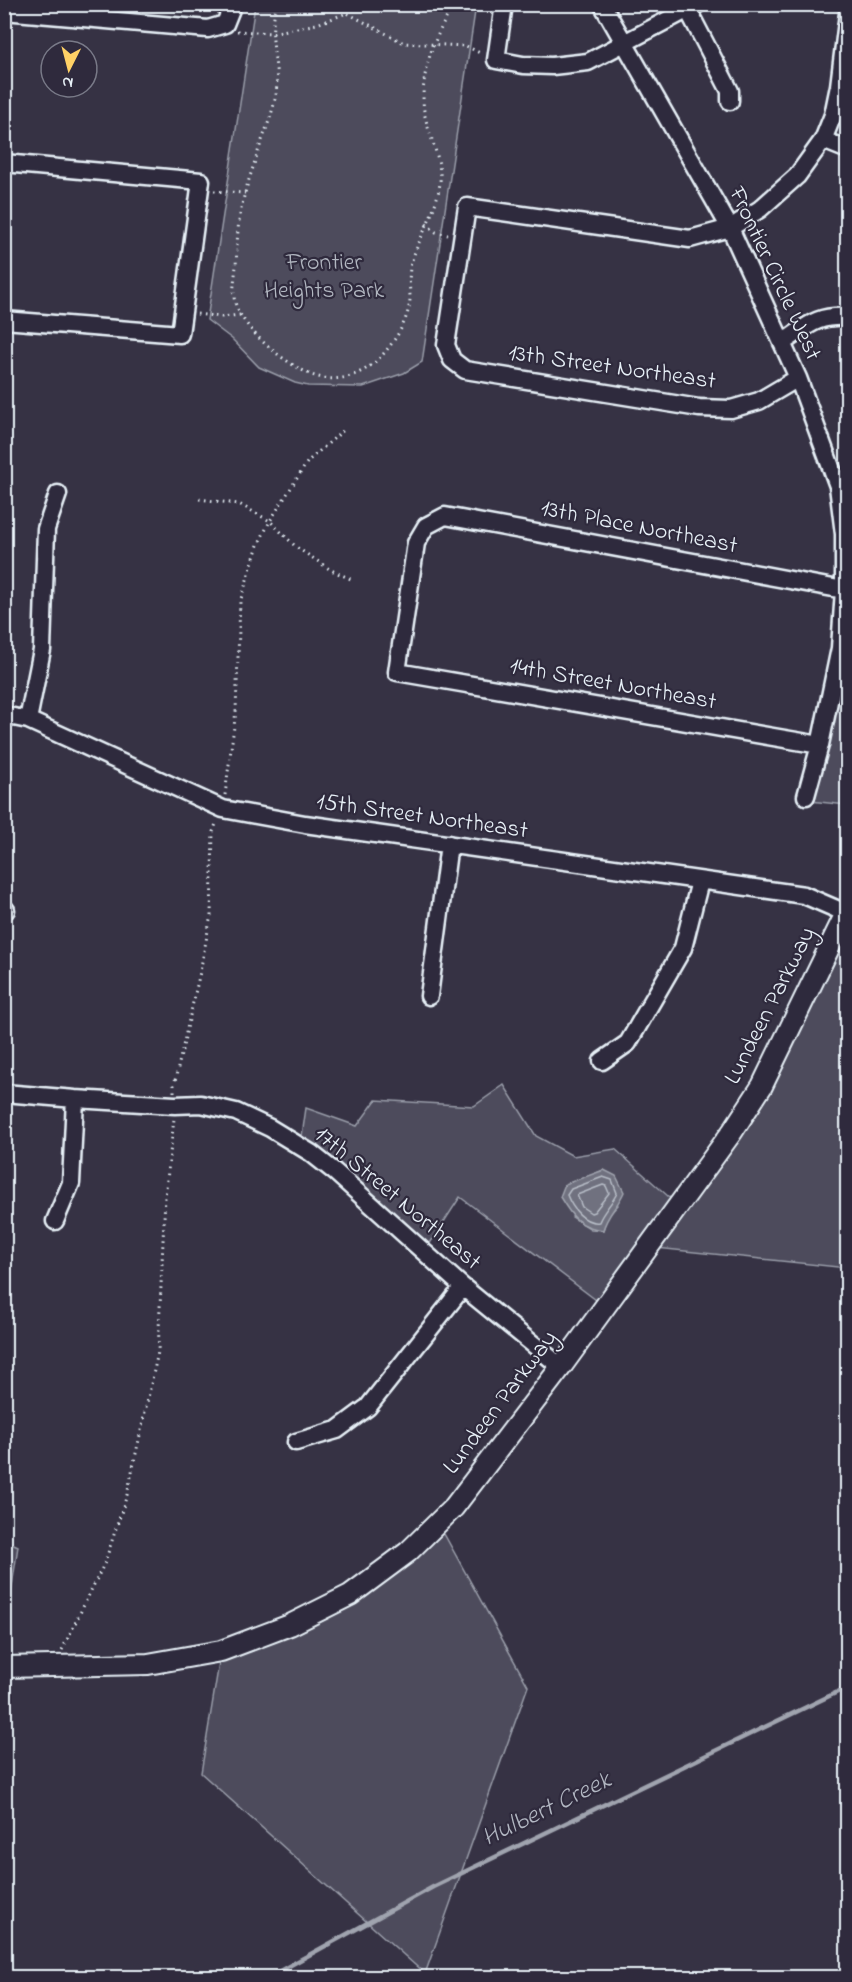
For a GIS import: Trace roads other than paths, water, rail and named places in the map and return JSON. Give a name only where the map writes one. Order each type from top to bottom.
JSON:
[{"type":"main road","name":"Lundeen Parkway","points":[[4,1667],[148,1664],[220,1651],[290,1625],[351,1595],[408,1552],[454,1507],[561,1367],[726,1142],[762,1086],[847,912]]},
{"type":"street","points":[[4,11],[208,29],[225,24],[233,4]]},
{"type":"street","points":[[504,4],[496,60],[523,65],[552,66],[588,62],[693,7],[730,91],[730,101]]},
{"type":"street","name":"Frontier Circle West","points":[[602,4],[730,228],[798,378],[838,486],[844,534],[844,590],[840,648],[820,745],[806,796]]},
{"type":"street","points":[[730,228],[760,209],[797,176],[823,140],[833,115],[839,86],[848,13]]},
{"type":"street","points":[[823,140],[848,150]]},
{"type":"street","points":[[4,163],[201,181],[180,334],[4,320]]},
{"type":"street","name":"13th Street Northeast","points":[[730,228],[690,239],[467,207],[446,345],[452,360],[465,370],[699,408],[731,409],[759,401],[798,378]]},
{"type":"street","points":[[782,343],[818,319],[832,316],[848,317]]},
{"type":"street","points":[[28,720],[42,650],[45,529],[58,494]]},
{"type":"street","name":"13th Place Northeast","points":[[397,672],[416,543],[426,526],[445,516],[844,590]]},
{"type":"street","name":"14th Street Northeast","points":[[397,672],[820,745]]},
{"type":"street","name":"15th Street Northeast","points":[[4,715],[28,720],[223,809],[304,824],[804,895],[847,912]]},
{"type":"street","points":[[429,996],[449,844]]},
{"type":"street","points":[[603,1061],[628,1043],[683,948],[700,881]]},
{"type":"street","name":"17th Street Northeast","points":[[4,1093],[175,1105],[201,1104],[236,1112],[270,1128],[311,1153],[335,1172],[463,1287],[561,1367]]},
{"type":"street","points":[[55,1221],[71,1183],[75,1099]]},
{"type":"street","points":[[296,1442],[337,1430],[368,1407],[463,1287]]},
{"type":"water","points":[[604,1170],[616,1176],[624,1192],[603,1230],[582,1224],[568,1210],[560,1197],[565,1184]]},
{"type":"waterway","name":"Hulbert Creek","points":[[267,1978],[433,1887],[848,1687]]},
{"type":"park label","name":"Frontier Heights Park","points":[[324,277]]}]
